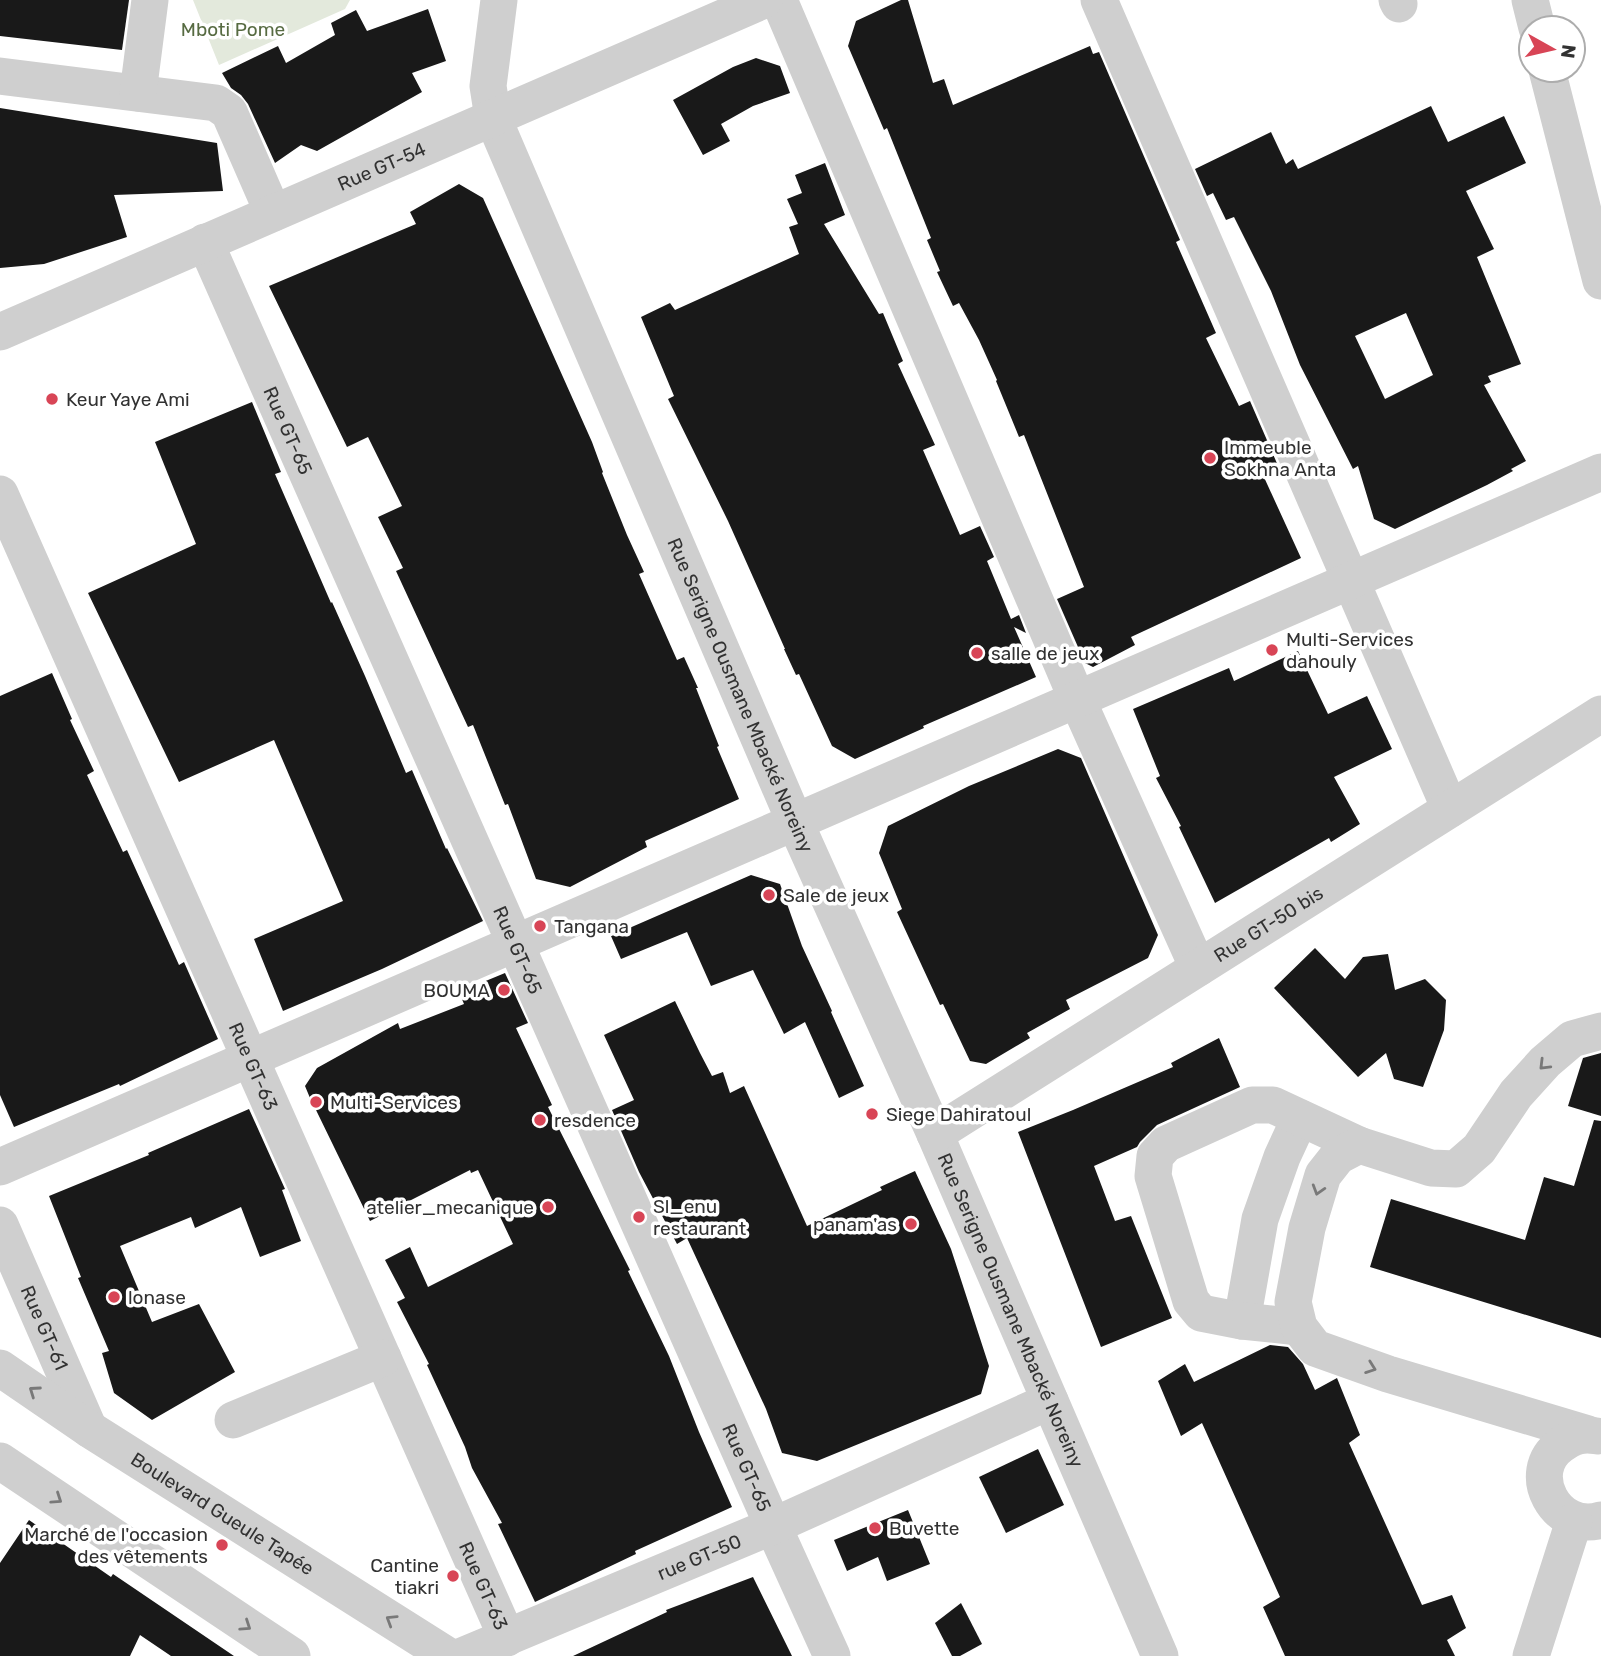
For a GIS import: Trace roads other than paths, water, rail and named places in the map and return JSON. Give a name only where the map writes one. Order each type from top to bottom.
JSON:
[{"type":"street","points":[[138,93],[150,0]]},
{"type":"street","points":[[490,102],[499,0]]},
{"type":"street","name":"Rue GT-54","points":[[0,332],[273,214],[490,102],[764,0]]},
{"type":"street","points":[[779,0],[1077,699],[1198,968]]},
{"type":"street","points":[[1099,0],[1450,809]]},
{"type":"street","points":[[0,76],[216,103],[229,111],[273,214]]},
{"type":"street","points":[[1551,84],[1601,281]]},
{"type":"street","name":"Rue Serigne Ousmane Mbacké Noreiny","points":[[490,102],[794,822],[935,1133],[1160,1656]]},
{"type":"street","name":"Rue GT-65","points":[[205,242],[832,1656]]},
{"type":"street","points":[[0,1167],[1601,472]]},
{"type":"street","name":"Rue GT-63","points":[[0,494],[507,1638]]},
{"type":"street","name":"Rue GT-50 bis","points":[[935,1133],[1601,714]]},
{"type":"street","points":[[1299,1327],[1242,1321],[1201,1313],[1191,1301],[1153,1176],[1155,1156],[1166,1144],[1252,1105],[1273,1105],[1359,1145],[1431,1168],[1456,1169],[1479,1149],[1516,1094],[1545,1062],[1573,1039],[1601,1031]]},
{"type":"street","points":[[1242,1321],[1260,1219],[1282,1157],[1300,1118]]},
{"type":"street","points":[[1359,1145],[1338,1156],[1323,1175],[1307,1228],[1293,1302],[1299,1327],[1315,1348],[1388,1374],[1595,1436]]},
{"type":"street","name":"Rue GT-61","points":[[0,1225],[89,1429]]},
{"type":"street","points":[[233,1420],[383,1358]]},
{"type":"street","name":"Boulevard Gueule Tapée","points":[[0,1368],[89,1429],[448,1656]]},
{"type":"street","name":"rue GT-50","points":[[462,1656],[773,1527],[1050,1401]]},
{"type":"street","points":[[1531,1656],[1588,1520],[1559,1512],[1549,1497],[1544,1480],[1547,1463],[1557,1448],[1571,1438],[1595,1436]]},
{"type":"street","points":[[0,1461],[292,1656]]},
{"type":"place","name":"Keur Yaye Ami","points":[[52,399]]},
{"type":"place","name":"Immeuble Sokhna Anta","points":[[1210,458]]},
{"type":"place","name":"Multi-Services dahouly","points":[[1272,650]]},
{"type":"place","name":"salle de jeux","points":[[977,653]]},
{"type":"place","name":"Sale de jeux","points":[[769,895]]},
{"type":"place","name":"Tangana","points":[[540,926]]},
{"type":"place","name":"BOUMA","points":[[504,990]]},
{"type":"place","name":"Multi-Services","points":[[316,1102]]},
{"type":"place","name":"Siege Dahiratoul","points":[[872,1114]]},
{"type":"place","name":"resdence","points":[[540,1120]]},
{"type":"place","name":"atelier_mecanique","points":[[548,1207]]},
{"type":"place","name":"Sl_enu restaurant","points":[[639,1217]]},
{"type":"place","name":"panam'as","points":[[911,1224]]},
{"type":"place","name":"lonase","points":[[114,1297]]},
{"type":"place","name":"Buvette","points":[[875,1528]]},
{"type":"place","name":"Marché de l'occasion des vêtements","points":[[222,1545]]},
{"type":"place","name":"Cantine tiakri","points":[[453,1576]]},
{"type":"park label","name":"Mboti Pome","points":[[233,29]]}]
